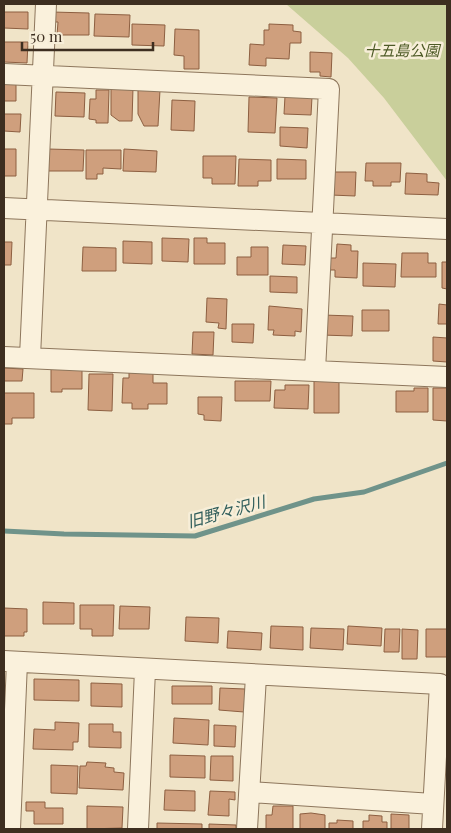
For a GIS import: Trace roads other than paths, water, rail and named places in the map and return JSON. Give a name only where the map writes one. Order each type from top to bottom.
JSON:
[{"type":"street","points":[[30,358],[46,4]]},
{"type":"street","points":[[4,74],[329,89],[316,371]]},
{"type":"street","points":[[4,208],[447,229]]},
{"type":"street","points":[[4,357],[447,377]]},
{"type":"street","points":[[10,829],[11,662],[440,684],[432,829]]},
{"type":"street","points":[[138,829],[145,670]]},
{"type":"street","points":[[248,829],[256,676]]},
{"type":"street","points":[[250,792],[433,804]]},
{"type":"waterway","name":"旧野々沢川","points":[[4,531],[195,536],[314,499],[364,492],[447,463]]},
{"type":"park label","name":"十五島公園","points":[[402,50]]}]
